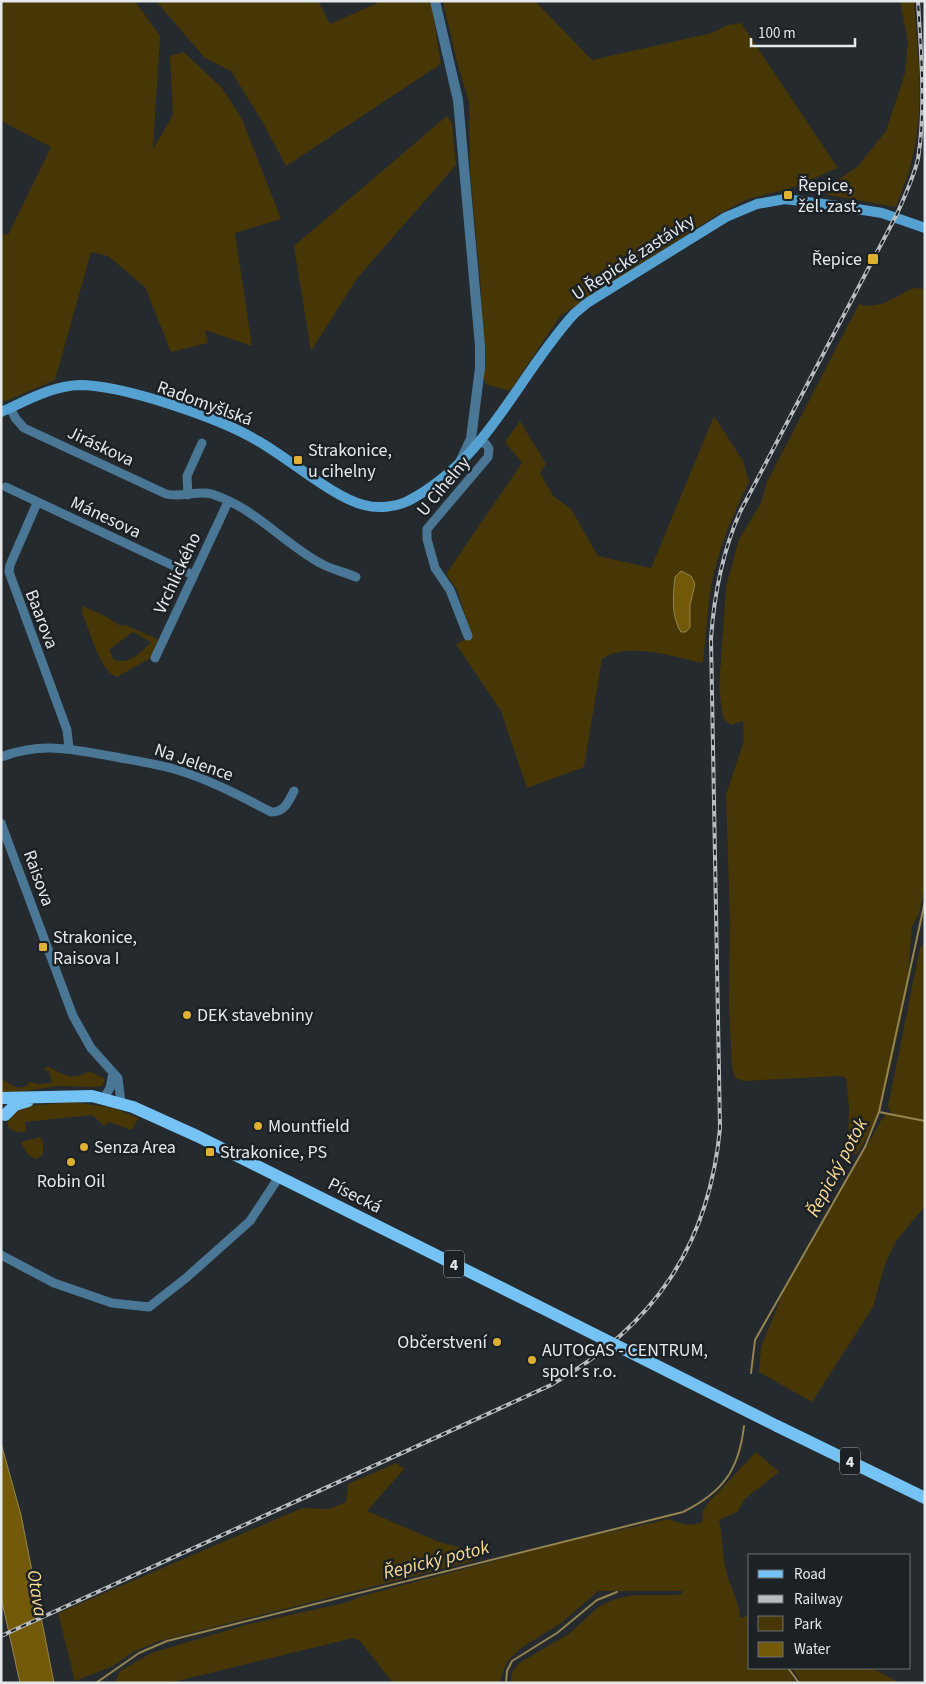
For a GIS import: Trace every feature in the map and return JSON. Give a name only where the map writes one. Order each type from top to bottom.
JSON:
[{"type":"main road","name":"U Řepické zastávky","points":[[476,440],[574,314],[618,284],[743,209],[785,199],[882,213],[925,228]]},
{"type":"main road","name":"Radomyšlská","points":[[6,410],[60,388],[78,385],[93,386],[139,396],[223,423],[258,440],[350,501],[374,507],[394,506],[406,502],[458,467],[476,440]]},
{"type":"main road","name":"Písecká","points":[[1,1100],[75,1095],[104,1098],[182,1128],[277,1181],[536,1305],[925,1498]]},
{"type":"main road","name":"Písecká","points":[[3,1121],[15,1105],[42,1097]]},
{"type":"main road","name":"4","points":[[1,1100],[3,1121]]},
{"type":"street","points":[[435,1],[458,100],[480,346],[476,440]]},
{"type":"street","name":"Jiráskova","points":[[6,410],[24,428],[166,494],[211,494],[228,502],[259,518],[320,563],[356,577]]},
{"type":"street","name":"U Cihelny","points":[[468,636],[450,590],[435,568],[427,540],[427,529],[488,457],[489,449],[476,440]]},
{"type":"street","points":[[188,495],[187,476],[202,443]]},
{"type":"street","name":"Mánesova","points":[[6,487],[193,575]]},
{"type":"street","name":"Vrchlického","points":[[156,658],[228,502]]},
{"type":"street","name":"Baarova","points":[[37,503],[10,565],[9,572],[67,730],[69,748]]},
{"type":"street","name":"Na Jelence","points":[[1,757],[38,747],[69,748],[172,768],[226,788],[271,812],[278,812],[284,808],[294,791]]},
{"type":"street","name":"Raisova","points":[[1,823],[73,1016],[91,1048],[120,1084],[121,1103]]},
{"type":"street","points":[[104,1098],[110,1088],[113,1073]]},
{"type":"street","points":[[1,1255],[54,1283],[112,1304],[149,1307],[186,1278],[250,1222],[277,1181]]},
{"type":"green space","points":[[1,1],[135,1],[160,36],[153,149],[173,115],[170,56],[184,52],[222,88],[242,119],[281,219],[235,233],[252,346],[205,330],[208,343],[171,352],[145,287],[108,256],[91,252],[55,380],[1,403],[1,233],[8,235],[51,147],[1,121]]},
{"type":"green space","points":[[156,1],[318,1],[330,24],[382,1],[431,1],[441,64],[286,166],[262,121],[231,71],[205,58]]},
{"type":"green space","points":[[443,1],[535,1],[592,60],[712,33],[728,25],[741,23],[838,168],[791,188],[748,199],[717,215],[560,316],[510,391],[485,384],[480,346],[481,290],[470,172],[469,102],[457,62]]},
{"type":"green space","points":[[900,1],[914,1],[919,60],[919,100],[916,140],[912,159],[896,207],[828,195],[824,190],[858,166],[886,131],[905,73],[908,41]]},
{"type":"green space","points":[[447,116],[452,123],[456,165],[358,277],[311,351],[294,246]]},
{"type":"green space","points":[[913,288],[925,289],[925,886],[919,914],[912,926],[907,989],[891,1066],[876,1122],[857,1154],[851,1154],[848,1150],[849,1108],[846,1078],[841,1076],[744,1081],[735,1078],[732,1068],[729,1004],[730,920],[726,795],[744,740],[743,721],[731,725],[723,718],[719,687],[726,587],[739,539],[761,503],[767,482],[859,304],[874,306],[881,304]]},
{"type":"green space","points":[[714,416],[743,461],[749,482],[726,533],[714,573],[703,663],[665,654],[638,651],[624,651],[602,659],[584,767],[527,788],[501,711],[456,644],[472,636],[457,590],[446,574],[522,463],[505,442],[520,421],[546,464],[540,473],[553,496],[571,509],[598,556],[651,568]]},
{"type":"green space","points":[[82,606],[103,615],[121,626],[125,625],[158,639],[152,657],[117,677],[110,673],[100,658],[82,613]],"holes":[[[133,632],[151,642],[135,657],[125,661],[114,660],[109,650]]]},
{"type":"green space","points":[[925,943],[925,1206],[896,1241],[885,1264],[873,1307],[812,1402],[759,1372],[761,1347],[784,1291],[881,1121],[886,1113],[892,1114],[888,1107],[920,948]]},
{"type":"green space","points":[[47,1066],[68,1076],[78,1076],[89,1071],[105,1079],[102,1086],[96,1087],[57,1086],[7,1094],[1,1091],[1,1077],[18,1088],[27,1086],[29,1082],[38,1084],[52,1083],[49,1071],[44,1070]]},
{"type":"green space","points":[[74,1102],[114,1108],[139,1118],[131,1130],[109,1122],[104,1126],[92,1115],[25,1122],[26,1132],[16,1132],[8,1126],[8,1116],[24,1106]]},
{"type":"green space","points":[[40,1137],[43,1141],[43,1154],[37,1159],[25,1151],[21,1142]]},
{"type":"green space","points":[[756,1452],[779,1472],[745,1499],[737,1512],[719,1520],[725,1567],[739,1607],[740,1618],[748,1617],[748,1669],[789,1669],[796,1683],[510,1683],[512,1672],[519,1663],[569,1634],[597,1608],[612,1600],[634,1595],[680,1595],[683,1591],[598,1591],[561,1623],[521,1648],[507,1662],[501,1677],[501,1683],[393,1683],[360,1641],[353,1638],[169,1683],[114,1683],[120,1671],[151,1653],[249,1624],[348,1602],[362,1596],[573,1540],[669,1519],[685,1524],[702,1522],[703,1511],[708,1503]]},
{"type":"green space","points":[[396,1463],[404,1469],[367,1511],[439,1542],[473,1551],[473,1561],[159,1641],[133,1652],[113,1666],[75,1681],[58,1613],[302,1508],[328,1509],[346,1502],[348,1484]]},
{"type":"green space","points":[[793,1669],[874,1669],[900,1683],[801,1683]]},
{"type":"water","points":[[681,571],[691,576],[695,584],[690,605],[690,627],[686,632],[681,632],[678,626],[674,605],[675,577]]},
{"type":"water","points":[[1,1443],[21,1515],[54,1683],[20,1683],[1,1597]]},
{"type":"waterway","name":"Řepický potok","points":[[751,1373],[755,1340],[865,1147],[879,1112],[925,901]]},
{"type":"waterway","points":[[879,1112],[925,1121]]},
{"type":"waterway","name":"Řepický potok","points":[[96,1683],[139,1653],[167,1641],[683,1512],[709,1496],[727,1478],[738,1455],[744,1426]]},
{"type":"waterway","points":[[506,1683],[507,1671],[512,1661],[557,1633],[597,1600],[617,1592]]},
{"type":"waterway","points":[[789,1669],[799,1683]]},
{"type":"railway","points":[[1,1636],[551,1385],[587,1362],[619,1337],[647,1309],[670,1279],[689,1246],[703,1210],[714,1171],[720,1128],[711,639],[714,606],[728,543],[740,512],[896,216],[914,174],[918,159],[922,120],[918,1]]},
{"type":"place","name":"Řepice, žel. zast.","points":[[788,195]]},
{"type":"place","name":"Řepice","points":[[873,259]]},
{"type":"place","name":"Strakonice, u cihelny","points":[[298,460]]},
{"type":"place","name":"Strakonice, Raisova I","points":[[43,947]]},
{"type":"place","name":"DEK stavebniny","points":[[187,1015]]},
{"type":"place","name":"Mountfield","points":[[258,1126]]},
{"type":"place","name":"Senza Area","points":[[84,1147]]},
{"type":"place","name":"Strakonice, PS","points":[[210,1152]]},
{"type":"place","name":"Robin Oil","points":[[71,1162]]},
{"type":"place","name":"Občerstvení","points":[[497,1342]]},
{"type":"place","name":"AUTOGAS - CENTRUM, spol. s r.o.","points":[[532,1360]]},
{"type":"water label","name":"Otava","points":[[38,1593]]}]
